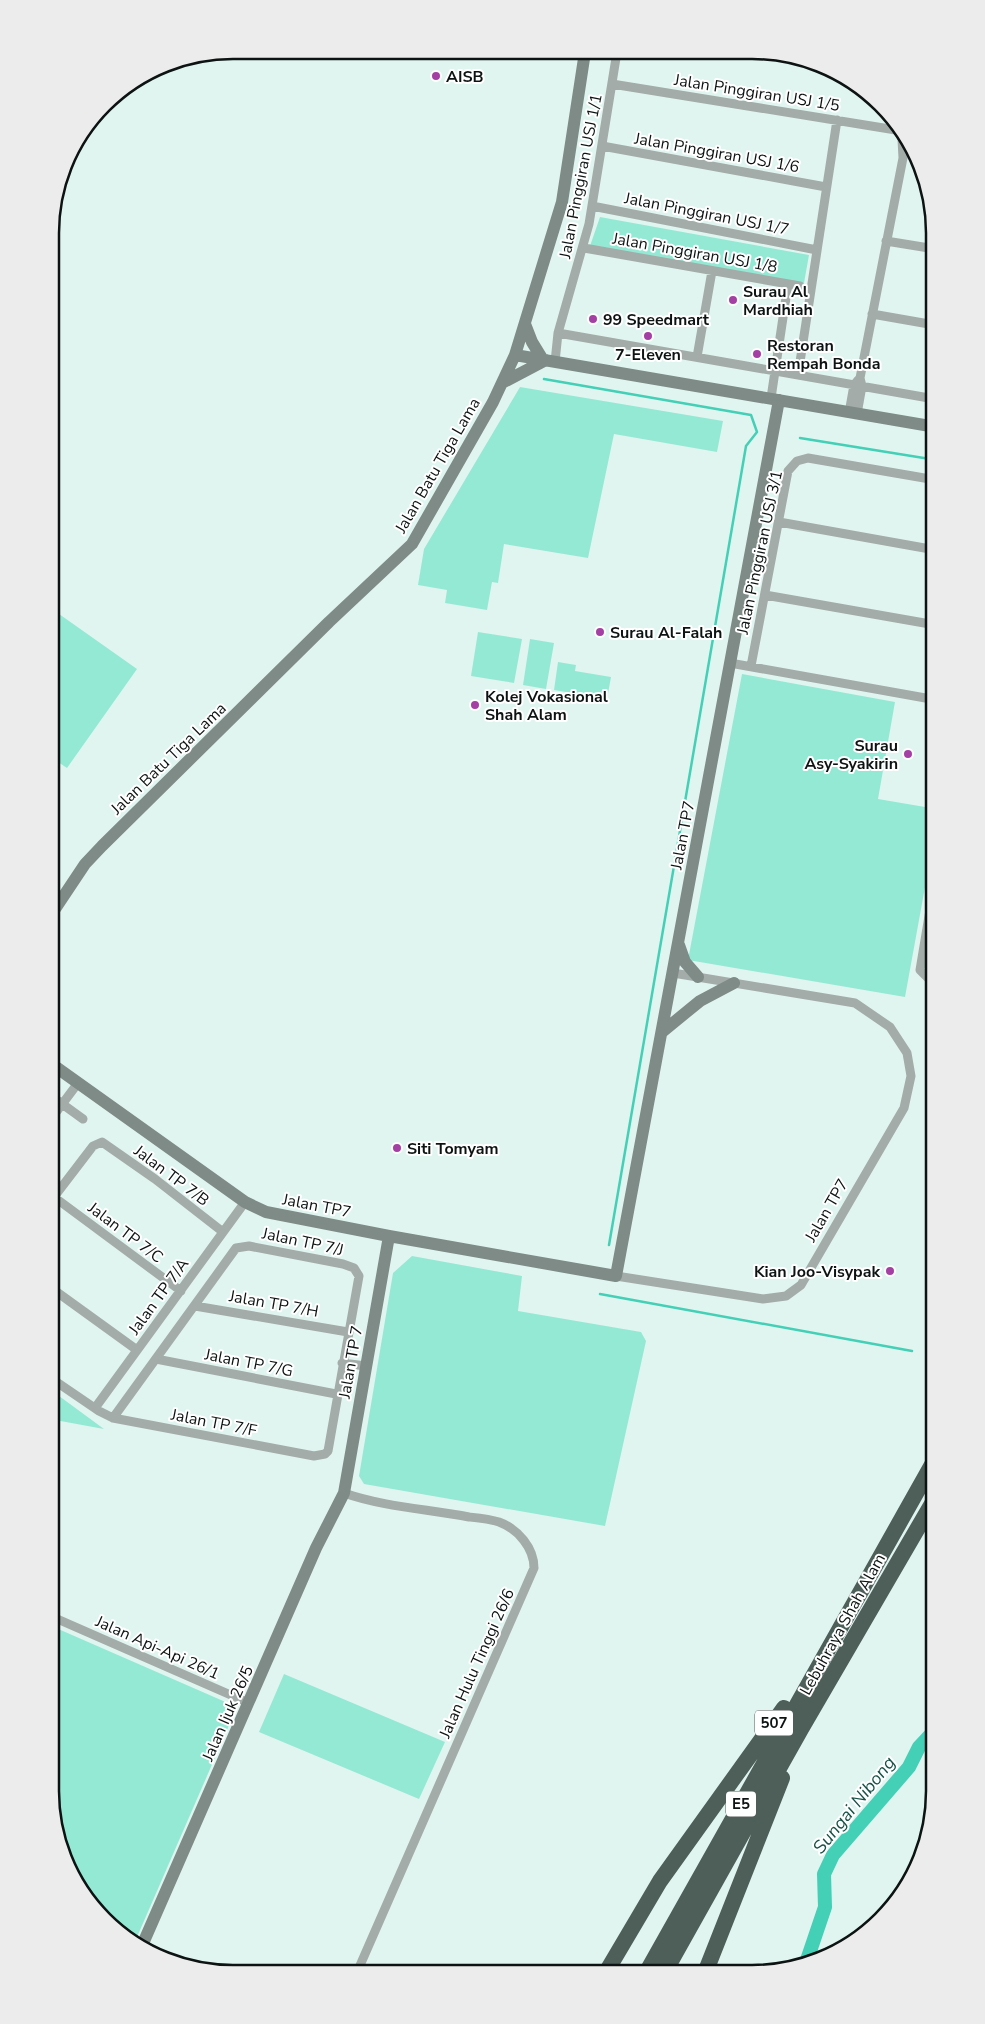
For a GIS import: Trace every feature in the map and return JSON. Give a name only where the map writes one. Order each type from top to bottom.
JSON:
[{"type":"highway","name":"Lebuhraya Shah Alam","points":[[651,1965],[926,1475]]},
{"type":"highway","name":"Lebuhraya Shah Alam","points":[[669,1965],[797,1736],[926,1516]]},
{"type":"highway","name":"507","points":[[610,1965],[660,1882],[833,1639]]},
{"type":"highway","name":"507","points":[[708,1965],[770,1812],[797,1736]]},
{"type":"street","name":"Jalan Batu Tiga Lama","points":[[59,903],[85,864],[102,846],[329,622],[412,544],[493,402],[515,355],[562,202],[584,59]]},
{"type":"street","name":"Jalan Pinggiran USJ 1/1","points":[[548,360],[584,248],[616,59]]},
{"type":"street","name":"Jalan Pinggiran USJ 1/5","points":[[612,84],[892,130]]},
{"type":"street","points":[[798,375],[837,120]]},
{"type":"street","points":[[853,413],[902,158],[902,145]]},
{"type":"street","name":"Jalan Pinggiran USJ 1/6","points":[[602,146],[826,187]]},
{"type":"street","name":"Jalan Pinggiran USJ 1/7","points":[[592,206],[817,250]]},
{"type":"street","points":[[886,241],[926,248]]},
{"type":"street","name":"Jalan Pinggiran USJ 1/8","points":[[584,248],[800,286]]},
{"type":"street","points":[[697,357],[712,271]]},
{"type":"street","points":[[775,399],[775,371],[788,284]]},
{"type":"street","points":[[872,314],[926,323]]},
{"type":"street","points":[[525,324],[532,342],[548,360]]},
{"type":"street","points":[[558,333],[798,375],[859,383],[926,397]]},
{"type":"street","points":[[515,355],[926,425]]},
{"type":"street","points":[[502,383],[548,360]]},
{"type":"street","name":"Jalan TP7","points":[[616,1276],[730,663],[775,399]]},
{"type":"street","name":"Jalan Pinggiran USJ 3/1","points":[[751,666],[788,471],[797,461],[808,458],[926,478]]},
{"type":"street","points":[[779,522],[926,548]]},
{"type":"street","points":[[765,595],[926,623]]},
{"type":"street","points":[[730,663],[926,698]]},
{"type":"street","points":[[926,939],[920,970],[926,976]]},
{"type":"street","points":[[678,943],[685,962],[698,977]]},
{"type":"street","name":"Jalan TP7","points":[[59,1069],[245,1202],[266,1212],[616,1276],[763,1299],[786,1296],[801,1285],[904,1108],[911,1076],[907,1053],[890,1027],[855,1003],[673,973]]},
{"type":"street","points":[[662,1032],[700,1001],[734,983]]},
{"type":"street","points":[[59,1108],[78,1083]]},
{"type":"street","points":[[59,1102],[83,1119]]},
{"type":"street","name":"Jalan TP 7/B","points":[[59,1190],[93,1146],[102,1142],[155,1179],[223,1232]]},
{"type":"street","name":"Jalan TP 7/C","points":[[59,1201],[181,1291]]},
{"type":"street","name":"Jalan TP 7/A","points":[[95,1408],[245,1202]]},
{"type":"street","name":"Jalan TP 7","points":[[344,1493],[389,1236]]},
{"type":"street","name":"Jalan TP 7/J","points":[[194,1306],[236,1248],[249,1246],[344,1264],[354,1268],[359,1276],[348,1332]]},
{"type":"street","points":[[59,1294],[138,1350]]},
{"type":"street","points":[[113,1418],[194,1306]]},
{"type":"street","name":"Jalan TP 7/H","points":[[194,1306],[348,1332]]},
{"type":"street","points":[[336,1394],[348,1332]]},
{"type":"street","name":"Jalan TP 7/G","points":[[156,1359],[336,1394]]},
{"type":"street","points":[[342,1363],[366,1366]]},
{"type":"street","name":"Jalan TP 7/F","points":[[59,1384],[113,1418],[314,1456],[325,1454],[328,1451],[336,1394]]},
{"type":"street","name":"Jalan Ijuk 26/5","points":[[144,1941],[316,1548],[344,1493]]},
{"type":"street","name":"Jalan Hulu Tinggi 26/6","points":[[344,1493],[364,1500],[437,1510],[499,1522],[522,1537],[534,1559],[534,1568],[360,1965]]},
{"type":"street","name":"Jalan Api-Api 26/1","points":[[59,1619],[249,1703]]},
{"type":"green space","points":[[600,217],[809,255],[804,283],[590,246]]},
{"type":"green space","points":[[520,387],[723,421],[717,452],[614,434],[588,558],[504,544],[498,583],[492,582],[487,610],[445,603],[447,590],[418,585],[424,549]]},
{"type":"green space","points":[[59,614],[137,669],[67,768],[59,763]]},
{"type":"green space","points":[[478,632],[522,639],[514,683],[471,676]]},
{"type":"green space","points":[[530,639],[554,643],[546,689],[523,685]]},
{"type":"green space","points":[[558,662],[576,665],[575,671],[611,677],[607,699],[554,690]]},
{"type":"green space","points":[[742,674],[895,702],[878,799],[926,807],[926,882],[905,997],[688,960]]},
{"type":"green space","points":[[412,1256],[522,1276],[518,1311],[641,1332],[646,1341],[605,1526],[364,1484],[359,1476],[393,1273]]},
{"type":"green space","points":[[59,1396],[104,1429],[59,1421]]},
{"type":"green space","points":[[59,1629],[237,1707],[137,1936],[110,1914],[95,1897],[82,1879],[65,1837],[60,1814],[59,1792]]},
{"type":"green space","points":[[284,1674],[445,1742],[419,1799],[259,1732]]},
{"type":"waterway","points":[[544,379],[751,415],[757,432],[746,446],[609,1245]]},
{"type":"waterway","points":[[800,438],[926,458]]},
{"type":"waterway","points":[[600,1294],[912,1351]]},
{"type":"waterway","name":"Sungai Nibong","points":[[808,1956],[825,1907],[824,1874],[833,1855],[909,1767],[919,1747],[926,1740]]},
{"type":"place","name":"AISB","points":[[436,76]]},
{"type":"place","name":"Surau Al Mardhiah","points":[[733,300]]},
{"type":"place","name":"99 Speedmart","points":[[593,319]]},
{"type":"place","name":"7-Eleven","points":[[648,336]]},
{"type":"place","name":"Restoran Rempah Bonda","points":[[757,354]]},
{"type":"place","name":"Surau Al-Falah","points":[[600,632]]},
{"type":"place","name":"Kolej Vokasional Shah Alam","points":[[475,705]]},
{"type":"place","name":"Surau Asy-Syakirin","points":[[908,754]]},
{"type":"place","name":"Siti Tomyam","points":[[397,1148]]},
{"type":"place","name":"Kian Joo-Visypak","points":[[890,1271]]}]
